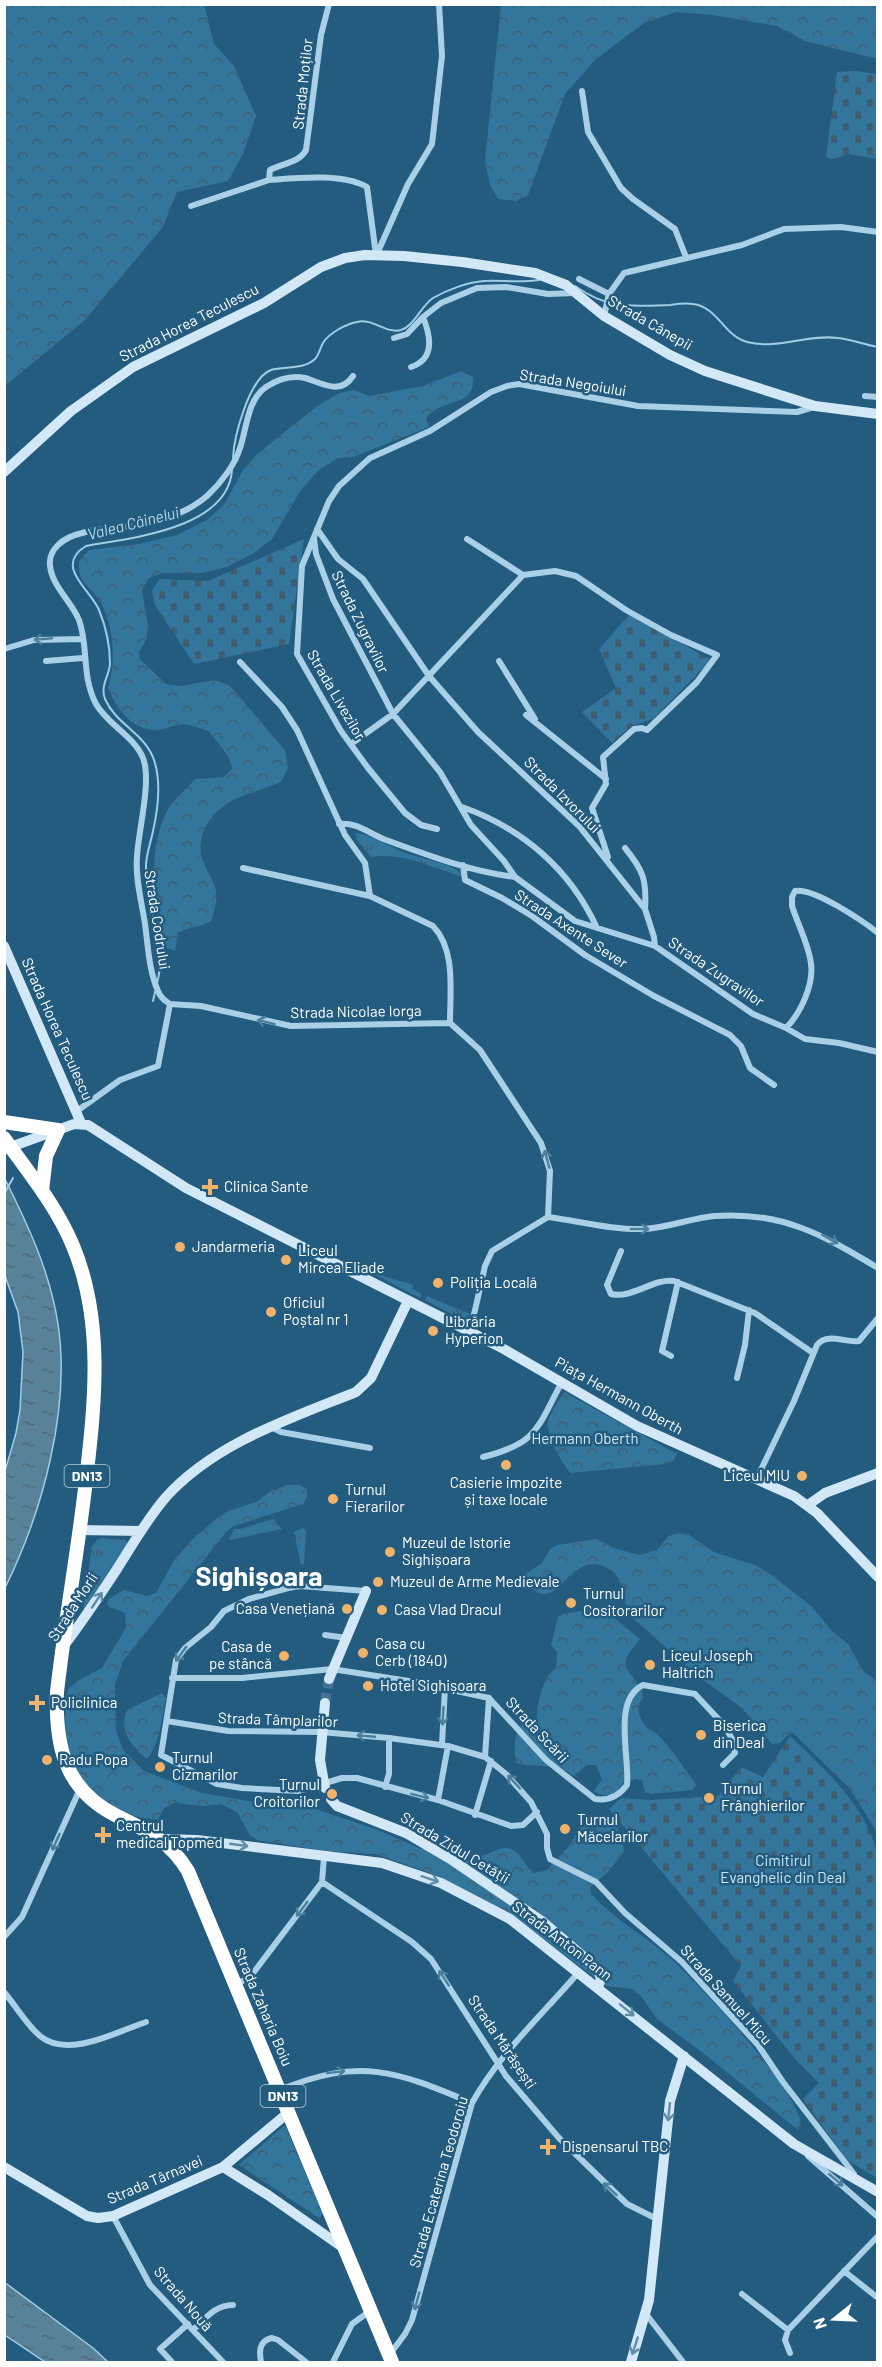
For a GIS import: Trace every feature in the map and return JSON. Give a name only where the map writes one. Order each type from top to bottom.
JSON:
[{"type":"highway","points":[[4,1122],[58,1130],[46,1156],[42,1191]]},
{"type":"highway","name":"DN13","points":[[7,1145],[61,1220],[73,1246],[86,1290],[91,1323],[95,1371],[94,1406],[80,1530],[63,1647]]},
{"type":"highway","name":"Strada Morii","points":[[63,1647],[57,1692],[58,1732],[68,1767],[80,1790],[98,1805],[160,1839]]},
{"type":"highway","name":"Strada Zaharia Boiu","points":[[160,1839],[180,1858],[188,1871],[391,2359]]},
{"type":"street","name":"Strada Moților","points":[[269,180],[270,170],[299,159],[306,150],[321,35],[329,4]]},
{"type":"street","points":[[376,255],[402,196],[432,144],[442,56],[439,4]]},
{"type":"street","points":[[582,91],[588,132],[621,188],[675,229],[686,257]]},
{"type":"street","name":"Strada Moților","points":[[191,206],[269,180],[310,177],[338,180],[367,187],[376,255]]},
{"type":"street","points":[[604,316],[609,294],[624,273],[742,245],[784,230],[841,227],[878,232]]},
{"type":"street","name":"Strada Cânepii","points":[[376,255],[462,262],[535,273],[557,280],[604,316],[670,355],[705,371],[815,406],[878,414]]},
{"type":"street","name":"Strada Horea Teculescu","points":[[4,472],[70,411],[133,367],[264,303],[321,267],[345,258],[376,255]]},
{"type":"street","points":[[579,279],[609,294]]},
{"type":"street","points":[[394,338],[407,334],[441,303],[477,288],[506,287],[548,294],[576,293]]},
{"type":"street","points":[[411,367],[423,361],[429,348],[430,339],[423,317]]},
{"type":"street","name":"Strada Codrului","points":[[170,1004],[158,991],[152,968],[136,868],[145,783],[144,760],[138,749],[104,716],[96,704],[90,690],[83,658],[78,618],[51,572],[50,559],[58,545],[74,536],[152,522],[176,514],[207,495],[226,473],[240,451],[253,402],[265,387],[284,378],[294,377],[335,387],[349,382],[352,376]]},
{"type":"street","name":"Strada Negoiului","points":[[314,537],[334,492],[370,458],[430,431],[491,392],[507,386],[519,384],[621,404],[659,408],[798,412],[815,406]]},
{"type":"street","points":[[865,396],[878,398]]},
{"type":"street","name":"Strada Izvorului","points":[[317,529],[338,559],[363,579],[429,676],[478,732],[579,825],[645,909],[655,946]]},
{"type":"street","name":"Strada Zugravilor","points":[[314,537],[316,554],[333,599],[393,714],[440,772],[471,825],[504,861],[515,877],[565,915],[582,924],[655,946],[747,1011],[805,1039],[846,1044],[878,1052]]},
{"type":"street","name":"Strada Livezilor","points":[[314,537],[302,566],[297,654],[341,731],[405,813],[422,825],[437,829]]},
{"type":"street","points":[[467,539],[523,575],[555,571],[576,576],[626,610],[671,635],[717,655],[697,682],[647,730],[634,729],[606,752],[603,763],[606,780],[592,808],[612,866]]},
{"type":"street","points":[[351,744],[393,714],[523,575]]},
{"type":"street","points":[[4,649],[34,640],[82,639]]},
{"type":"street","points":[[46,661],[83,658]]},
{"type":"street","points":[[499,661],[537,723]]},
{"type":"street","points":[[240,662],[290,718],[339,824],[365,863],[370,896]]},
{"type":"street","points":[[526,715],[606,780]]},
{"type":"street","points":[[462,807],[490,818],[540,850],[574,886],[597,928]]},
{"type":"street","points":[[339,824],[358,825],[383,839],[463,865]]},
{"type":"street","points":[[625,848],[642,873],[646,893],[645,909]]},
{"type":"street","name":"Strada Zugravilor","points":[[463,865],[515,877]]},
{"type":"street","name":"Strada Axente Sever","points":[[463,865],[465,880],[532,916],[585,955],[654,996],[730,1035],[741,1046],[750,1068],[774,1085]]},
{"type":"street","points":[[243,868],[370,896],[433,926],[440,933],[447,948],[449,964],[450,1023],[480,1050],[541,1143],[550,1171],[548,1216]]},
{"type":"street","points":[[786,1028],[798,1012],[811,975],[810,958],[792,906],[795,891],[806,891],[822,898],[878,933]]},
{"type":"street","name":"Strada Horea Teculescu","points":[[4,946],[81,1123]]},
{"type":"street","points":[[77,1111],[120,1080],[158,1066],[170,1004]]},
{"type":"street","name":"Strada Nicolae Iorga","points":[[170,1004],[201,1006],[291,1026],[450,1023]]},
{"type":"street","points":[[7,1145],[81,1123]]},
{"type":"street","name":"Piața Hermann Oberth","points":[[81,1123],[97,1130],[186,1188],[470,1332],[560,1387],[637,1426],[756,1478],[808,1505],[877,1576]]},
{"type":"street","points":[[470,1332],[485,1266],[492,1251],[548,1216],[637,1229],[656,1228],[717,1216],[771,1219],[817,1233],[878,1268]]},
{"type":"street","points":[[621,1251],[607,1285],[611,1294],[623,1294],[667,1280],[678,1282],[767,1319],[785,1335],[813,1353]]},
{"type":"street","points":[[671,1356],[662,1352],[678,1282]]},
{"type":"street","name":"Strada Morii","points":[[63,1647],[166,1498],[200,1467],[235,1444],[271,1426],[356,1392],[370,1378],[408,1301]]},
{"type":"street","points":[[737,1378],[745,1345],[749,1310]]},
{"type":"street","points":[[756,1478],[794,1401],[820,1341],[825,1339],[860,1341],[878,1318]]},
{"type":"street","name":"Piața Hermann Oberth","points":[[483,1457],[514,1446],[533,1435],[560,1387]]},
{"type":"street","points":[[271,1426],[281,1432],[370,1448]]},
{"type":"street","points":[[808,1505],[832,1490],[878,1473]]},
{"type":"street","points":[[80,1530],[141,1531]]},
{"type":"street","points":[[167,1721],[172,1678],[179,1654],[211,1627],[230,1607],[280,1590],[300,1586],[366,1591],[330,1674]]},
{"type":"street","points":[[325,1635],[347,1638]]},
{"type":"street","points":[[172,1678],[242,1678],[296,1672],[330,1674],[445,1687],[489,1698],[488,1759],[475,1815]]},
{"type":"street","name":"Strada Scării","points":[[489,1698],[546,1760],[595,1799],[601,1800],[617,1796],[627,1785],[625,1710],[630,1696],[643,1685],[694,1694],[723,1725],[734,1742],[735,1754],[723,1766]]},
{"type":"street","points":[[438,1800],[445,1746],[445,1687]]},
{"type":"street","points":[[324,1786],[320,1760],[325,1703]]},
{"type":"street","name":"Strada Tâmplarilor","points":[[167,1721],[228,1731],[321,1732],[389,1738],[445,1746],[488,1759]]},
{"type":"street","name":"Strada Zidul Cetății","points":[[167,1721],[161,1755],[217,1784],[242,1788],[298,1791],[324,1786],[350,1777],[438,1800],[475,1815],[517,1826],[523,1825],[537,1812]]},
{"type":"street","points":[[385,1787],[389,1774],[389,1738]]},
{"type":"street","points":[[488,1759],[524,1793],[537,1812]]},
{"type":"street","points":[[4,1937],[22,1917],[80,1790]]},
{"type":"street","name":"Strada Zidul Cetății","points":[[330,1799],[337,1806],[406,1833],[510,1898],[543,1922],[598,1969],[601,1979],[598,1987]]},
{"type":"street","name":"Strada Samuel Micu","points":[[537,1812],[547,1834],[550,1859],[596,1882],[625,1913],[682,1962],[758,2045],[783,2082],[857,2178]]},
{"type":"street","name":"Strada Anton Pann","points":[[160,1839],[197,1840],[382,1863],[441,1883],[510,1919],[794,2144],[878,2217]]},
{"type":"street","points":[[236,1984],[254,1972],[322,1882],[324,1857]]},
{"type":"street","name":"Strada Mărășești","points":[[322,1882],[412,1942],[431,1959],[506,2076],[559,2138],[627,2204],[659,2220]]},
{"type":"street","name":"Strada Ecaterina Teodoroiu","points":[[391,2359],[412,2320],[471,2103],[483,2082],[499,2062],[578,1973]]},
{"type":"street","points":[[4,1992],[33,2030],[54,2044],[73,2046],[88,2043],[146,2022]]},
{"type":"street","points":[[630,2362],[646,2314],[659,2220],[670,2101],[684,2056]]},
{"type":"street","points":[[280,2090],[330,2073],[371,2072],[405,2077],[471,2103]]},
{"type":"street","name":"Strada Târnavei","points":[[4,2167],[87,2216],[98,2218],[113,2216],[223,2167],[289,2112]]},
{"type":"street","points":[[794,2144],[878,2192]]},
{"type":"street","name":"Strada Târnavei","points":[[223,2167],[268,2195],[346,2250]]},
{"type":"street","name":"Strada Nouă","points":[[113,2216],[147,2280],[224,2362]]},
{"type":"street","points":[[790,2353],[785,2340],[788,2330],[878,2236]]},
{"type":"street","points":[[844,2271],[878,2298]]},
{"type":"street","points":[[742,2294],[788,2330]]},
{"type":"street","points":[[193,2330],[215,2309],[233,2305]]},
{"type":"street","points":[[333,2362],[352,2324],[363,2314],[371,2311]]},
{"type":"street","points":[[646,2314],[683,2362]]},
{"type":"street","points":[[172,2362],[160,2349],[188,2324]]},
{"type":"street","points":[[261,2362],[259,2350],[262,2344],[272,2338],[278,2340],[306,2362]]},
{"type":"green space","points":[[5,4],[204,5],[214,44],[234,66],[256,116],[243,154],[228,181],[177,192],[163,227],[85,320],[5,386]]},
{"type":"green space","points":[[501,5],[877,5],[877,59],[805,41],[777,26],[713,15],[676,12],[644,23],[596,59],[565,94],[528,195],[516,201],[498,199],[490,185],[485,161]]},
{"type":"green space","points":[[855,71],[877,74],[877,159],[849,154],[832,159],[826,157],[837,72]]},
{"type":"green space","points":[[461,371],[473,377],[469,394],[433,411],[426,418],[429,427],[353,457],[338,458],[319,470],[301,490],[272,539],[254,553],[227,567],[202,573],[162,573],[149,578],[142,590],[148,626],[146,640],[139,652],[140,659],[166,684],[181,686],[215,680],[230,686],[285,750],[288,768],[281,782],[235,799],[225,805],[209,821],[200,847],[202,858],[216,889],[216,902],[211,921],[178,933],[175,951],[167,948],[162,932],[154,879],[154,861],[160,827],[176,798],[195,779],[224,777],[232,769],[231,764],[209,731],[181,724],[158,730],[140,727],[121,711],[108,688],[113,657],[106,614],[99,599],[83,581],[79,561],[89,550],[139,544],[177,535],[207,520],[224,505],[243,470],[257,454],[316,407],[339,393],[354,390],[369,396],[423,386]]},
{"type":"green space","points":[[304,539],[289,644],[194,664],[155,605],[152,591],[159,579],[208,581]]},
{"type":"green space","points":[[630,614],[711,660],[653,719],[631,726],[612,743],[582,712],[616,688],[599,649]]},
{"type":"green space","points":[[355,833],[408,854],[447,865],[463,877],[406,859],[371,857],[357,840]]},
{"type":"green space","points":[[370,1272],[413,1285],[412,1289],[422,1294],[420,1298]]},
{"type":"green space","points":[[427,1296],[470,1314],[463,1320],[425,1300]]},
{"type":"green space","name":"Hermann Oberth","points":[[564,1392],[677,1454],[674,1460],[665,1464],[571,1473],[555,1449],[548,1427],[551,1414]]},
{"type":"green space","points":[[287,1485],[299,1485],[307,1489],[307,1497],[303,1504],[234,1526],[227,1531],[123,1661],[115,1684],[116,1731],[123,1750],[144,1771],[202,1793],[254,1802],[298,1803],[378,1830],[421,1849],[427,1849],[443,1841],[474,1856],[483,1856],[507,1848],[518,1854],[534,1873],[547,1870],[571,1844],[579,1827],[597,1819],[610,1821],[620,1832],[624,1852],[607,1873],[590,1887],[591,1894],[609,1911],[669,1957],[745,2037],[783,2086],[795,2107],[801,2124],[798,2130],[707,2056],[657,2019],[641,1996],[632,1989],[606,1986],[515,1917],[436,1875],[375,1854],[327,1851],[257,1840],[250,1835],[237,1812],[221,1804],[204,1806],[174,1803],[164,1808],[158,1820],[127,1815],[86,1784],[74,1768],[65,1735],[66,1698],[68,1689],[79,1680],[102,1668],[126,1628],[125,1614],[109,1607],[107,1603],[109,1599],[124,1590],[147,1596],[156,1593],[175,1559],[216,1519],[228,1511],[256,1502],[271,1491]]},
{"type":"green space","points":[[273,1519],[282,1529],[229,1540],[234,1529]]},
{"type":"green space","points":[[303,1528],[306,1531],[304,1564],[301,1565],[294,1532]]},
{"type":"green space","points":[[678,1533],[689,1535],[714,1552],[755,1565],[773,1576],[811,1606],[833,1632],[848,1644],[863,1671],[877,1681],[877,1832],[850,1789],[793,1733],[780,1743],[772,1744],[742,1708],[699,1677],[634,1619],[626,1606],[619,1580],[611,1570],[596,1564],[584,1566],[555,1590],[546,1594],[536,1591],[525,1579],[524,1575],[541,1564],[551,1548],[558,1545],[596,1539],[616,1549],[640,1555],[657,1550],[669,1536]]},
{"type":"green space","points":[[103,1538],[125,1540],[129,1544],[82,1618],[92,1546],[97,1540]]},
{"type":"green space","points":[[592,1609],[612,1616],[640,1639],[626,1659],[627,1668],[642,1693],[639,1714],[648,1729],[666,1743],[694,1781],[696,1785],[693,1790],[651,1794],[645,1792],[642,1780],[636,1779],[623,1783],[611,1795],[603,1795],[594,1791],[602,1779],[596,1765],[587,1765],[574,1776],[560,1767],[517,1763],[516,1734],[520,1725],[532,1723],[537,1718],[542,1690],[551,1672],[556,1668],[557,1652],[551,1645],[558,1617]]},
{"type":"green space","points":[[162,1693],[166,1698],[160,1730],[155,1746],[147,1759],[128,1738],[124,1724],[125,1717],[127,1710]]},
{"type":"green space","name":"Cimitirul Evanghelic din Deal","points":[[790,1736],[842,1788],[863,1818],[877,1852],[877,2178],[847,2160],[803,2099],[819,2083],[795,2059],[733,1981],[741,1966],[609,1809],[621,1798],[649,1800],[719,1796],[741,1767],[763,1777]]},
{"type":"green space","points":[[285,2125],[323,2214],[319,2218],[239,2165]]},
{"type":"water","points":[[5,1179],[30,1231],[50,1286],[58,1324],[61,1357],[57,1425],[50,1460],[31,1527],[5,1588],[5,1471],[20,1410],[23,1352],[18,1312],[5,1276]]},
{"type":"water","points":[[4,2282],[93,2348],[108,2362],[45,2362],[5,2335]]},
{"type":"waterway","name":"Valea Câinelui","points":[[233,458],[244,409],[263,375],[271,370],[305,365],[316,357],[326,339],[338,330],[363,321],[390,330],[401,330],[406,328],[433,298],[458,287],[484,281],[539,280]]},
{"type":"waterway","name":"Valea Câinelui","points":[[575,286],[587,294],[620,305],[693,304],[702,306],[709,310],[732,334],[747,342],[770,344],[826,337],[878,347]]},
{"type":"waterway","name":"Valea Câinelui","points":[[157,983],[160,954],[146,866],[155,823],[157,771],[151,753],[145,744],[116,716],[105,699],[104,685],[110,664],[106,630],[95,602],[77,578],[73,562],[77,554],[86,546],[150,534],[196,518],[214,506],[226,490],[232,470]]},
{"type":"waterway","name":"Valea Câinelui","points":[[153,1001],[155,992]]},
{"type":"waterway","name":"Valea Câinelui","points":[[4,1194],[13,1178]]},
{"type":"tunnel","points":[[325,1703],[329,1679]]},
{"type":"place","name":"Clinica Sante","points":[[210,1187]]},
{"type":"place","name":"Jandarmeria","points":[[180,1247]]},
{"type":"place","name":"Liceul Mircea Eliade","points":[[286,1260]]},
{"type":"place","name":"Poliția Locală","points":[[438,1283]]},
{"type":"place","name":"Oficiul Poștal nr 1","points":[[271,1312]]},
{"type":"place","name":"Librăria Hyperion","points":[[433,1331]]},
{"type":"place","name":"Casierie impozite și taxe locale","points":[[506,1465]]},
{"type":"place","name":"Liceul MIU","points":[[802,1476]]},
{"type":"place","name":"Turnul Fierarilor","points":[[333,1499]]},
{"type":"place","name":"Muzeul de Istorie Sighișoara","points":[[390,1552]]},
{"type":"place","name":"Muzeul de Arme Medievale","points":[[378,1582]]},
{"type":"place","name":"Turnul Cositorarilor","points":[[571,1603]]},
{"type":"place","name":"Casa Venețiană","points":[[347,1609]]},
{"type":"place","name":"Casa Vlad Dracul","points":[[382,1610]]},
{"type":"place","name":"Casa cu Cerb (1840)","points":[[363,1653]]},
{"type":"place","name":"Casa de pe stâncă","points":[[284,1656]]},
{"type":"place","name":"Liceul Joseph Haltrich","points":[[650,1665]]},
{"type":"place","name":"Hotel Sighișoara","points":[[368,1686]]},
{"type":"place","name":"Policlinica","points":[[37,1703]]},
{"type":"place","name":"Biserica din Deal","points":[[701,1735]]},
{"type":"place","name":"Radu Popa","points":[[47,1760]]},
{"type":"place","name":"Turnul Cizmarilor","points":[[160,1767]]},
{"type":"place","name":"Turnul Croitorilor","points":[[332,1794]]},
{"type":"place","name":"Turnul Frânghierilor","points":[[709,1798]]},
{"type":"place","name":"Turnul Măcelarilor","points":[[565,1829]]},
{"type":"place","name":"Centrul medical Topmed","points":[[103,1835]]},
{"type":"place","name":"Dispensarul TBC","points":[[548,2147]]},
{"type":"district","name":"Sighișoara","points":[[259,1577]]}]
